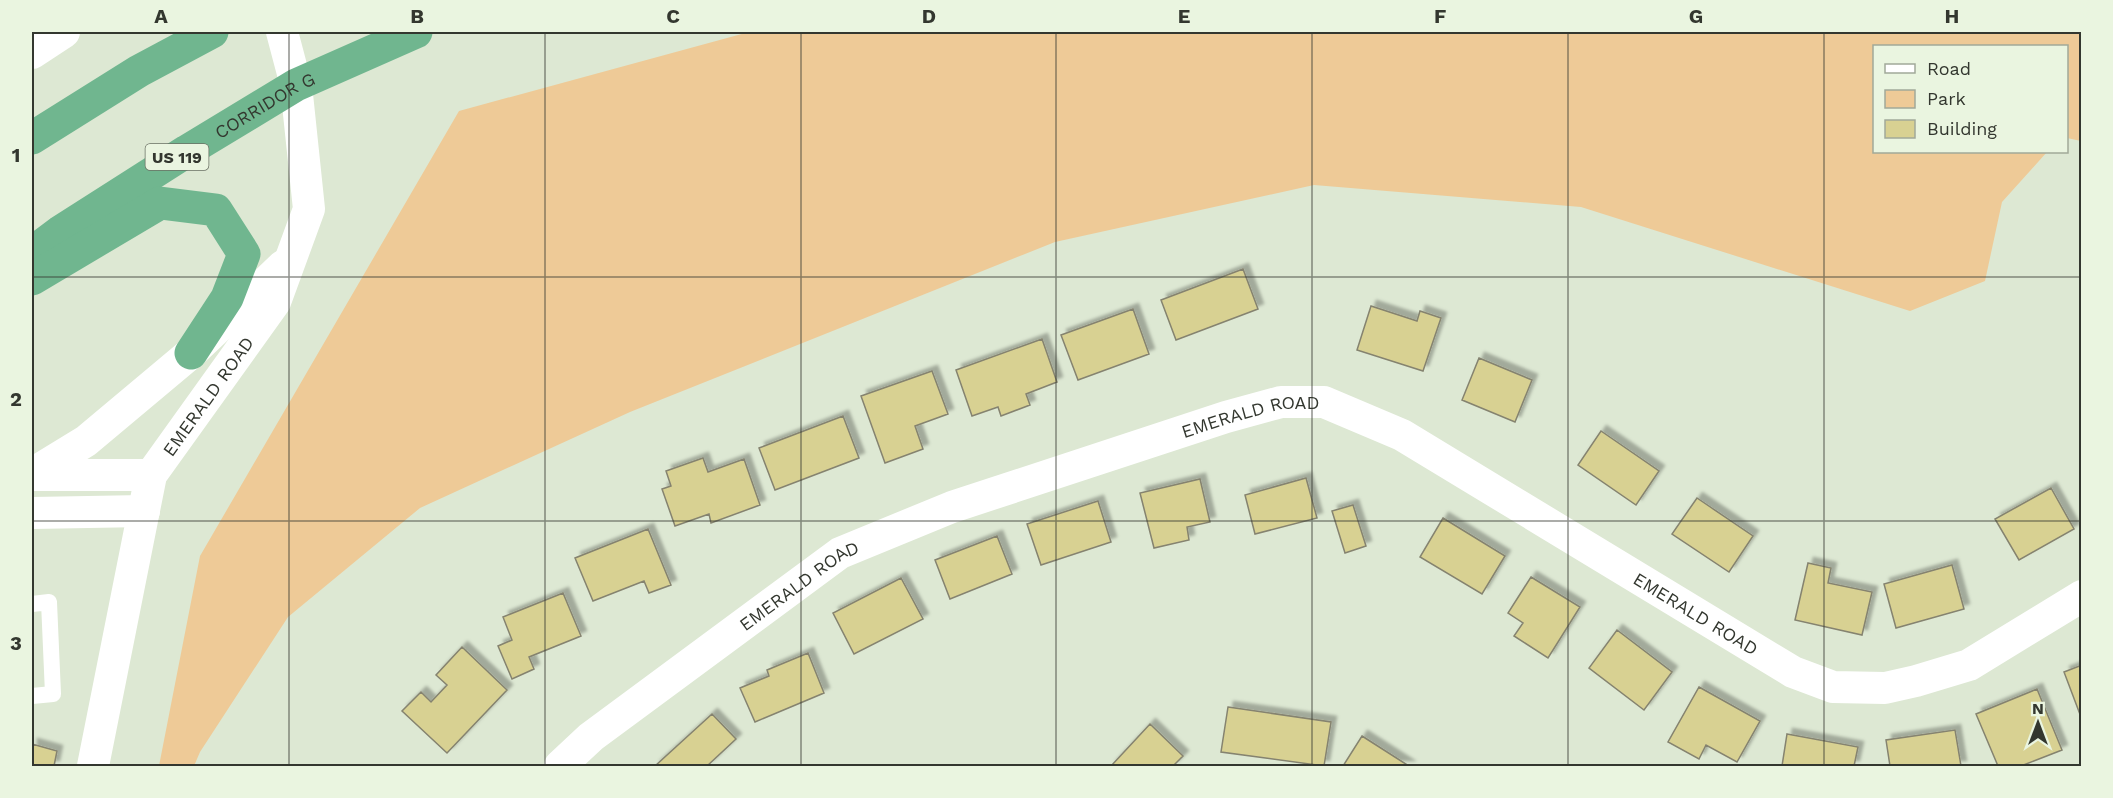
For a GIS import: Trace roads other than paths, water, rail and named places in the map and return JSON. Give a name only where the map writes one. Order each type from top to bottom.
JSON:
[{"type":"highway","points":[[32,138],[139,71],[212,32]]},
{"type":"highway","name":"CORRIDOR G","points":[[32,253],[60,232],[177,157],[296,85],[416,32]]},
{"type":"highway","points":[[32,279],[160,203],[216,210],[244,254],[227,298],[191,353]]},
{"type":"street","points":[[32,53],[63,32]]},
{"type":"street","name":"EMERALD ROAD","points":[[93,766],[151,475],[275,302],[309,209],[296,85],[282,32]]},
{"type":"street","points":[[32,474],[86,441],[191,353],[290,260]]},
{"type":"street","name":"EMERALD ROAD","points":[[560,766],[591,737],[840,553],[952,507],[1226,417],[1281,402],[1324,402],[1402,435],[1793,672],[1833,687],[1885,688],[1969,665],[2082,596]]},
{"type":"street","points":[[32,474],[151,475]]},
{"type":"street","points":[[32,513],[144,511]]},
{"type":"lane","points":[[32,604],[49,602],[53,694],[32,696]]}]
